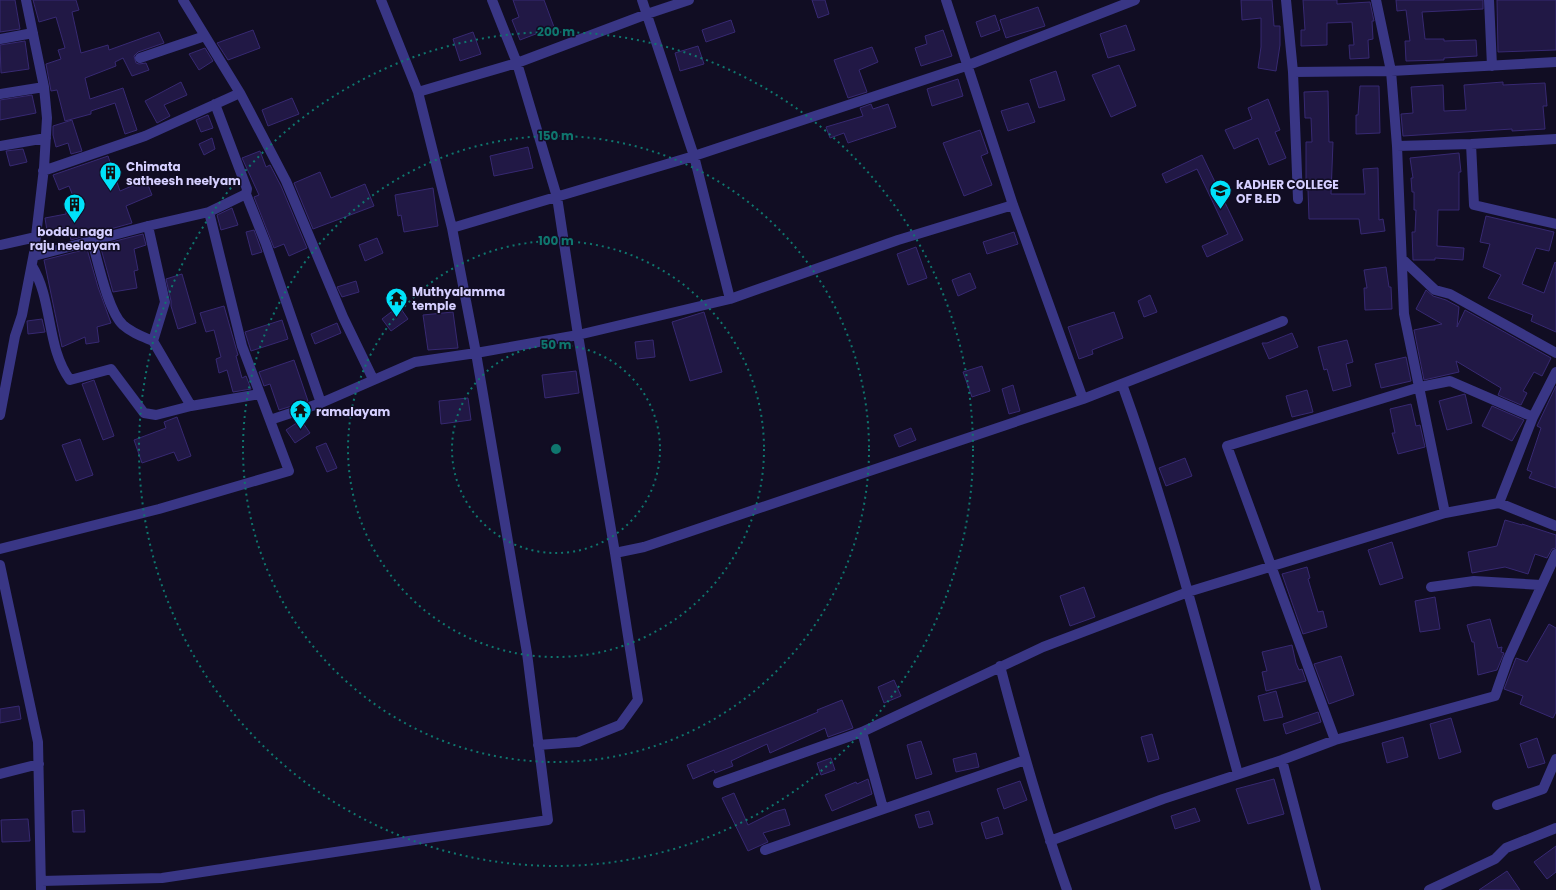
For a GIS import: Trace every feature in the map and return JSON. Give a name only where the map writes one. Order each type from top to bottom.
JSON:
[{"type":"street","points":[[0,415],[1,401],[15,336],[22,315],[33,261],[46,138],[47,118],[44,87],[26,0]]},
{"type":"street","points":[[183,0],[240,93],[286,180],[340,310],[373,380]]},
{"type":"street","points":[[0,565],[38,742],[41,886],[162,878],[548,820],[527,653],[476,353],[452,228],[418,92],[381,0]]},
{"type":"street","points":[[492,0],[516,63],[557,197],[578,335],[616,553],[638,700],[620,725],[578,742],[538,745]]},
{"type":"street","points":[[642,0],[694,156],[730,299]]},
{"type":"street","points":[[418,92],[516,63],[647,14],[689,0]]},
{"type":"street","points":[[946,0],[966,66],[1013,205],[1084,399]]},
{"type":"street","points":[[452,228],[694,156],[966,66],[1135,0]]},
{"type":"street","points":[[1286,0],[1293,72],[1298,199]]},
{"type":"street","points":[[1376,0],[1391,71],[1397,146],[1404,314],[1445,513]]},
{"type":"street","points":[[1489,0],[1492,66]]},
{"type":"street","points":[[0,39],[33,33]]},
{"type":"street","points":[[140,58],[205,36]]},
{"type":"street","points":[[1293,72],[1391,71],[1556,62]]},
{"type":"street","points":[[0,94],[44,87]]},
{"type":"street","points":[[43,171],[144,136],[240,93]]},
{"type":"street","points":[[215,104],[247,189],[246,194],[266,244],[321,403]]},
{"type":"street","points":[[0,146],[46,138]]},
{"type":"street","points":[[1397,146],[1471,144],[1556,139]]},
{"type":"street","points":[[1471,144],[1474,206],[1556,224]]},
{"type":"street","points":[[33,261],[92,241],[209,212],[246,194]]},
{"type":"street","points":[[270,420],[321,403],[415,362],[578,335],[730,299],[898,240],[1013,205]]},
{"type":"street","points":[[0,550],[159,509],[289,471],[242,346],[209,212]]},
{"type":"street","points":[[148,226],[165,302],[153,340]]},
{"type":"street","points":[[0,245],[36,237]]},
{"type":"street","points":[[92,241],[112,308],[121,324],[134,334],[153,340],[191,406]]},
{"type":"street","points":[[1402,259],[1435,290],[1450,294],[1556,353]]},
{"type":"street","points":[[33,261],[39,278],[53,336],[64,371],[70,380],[111,369],[144,413],[156,415],[191,406],[260,394]]},
{"type":"street","points":[[616,553],[652,544],[1084,399],[1283,321]]},
{"type":"street","points":[[1499,503],[1533,417],[1556,372]]},
{"type":"street","points":[[1335,740],[1227,446],[1420,387],[1450,381],[1533,417]]},
{"type":"street","points":[[1122,384],[1147,453],[1188,592],[1238,774]]},
{"type":"street","points":[[718,784],[862,732],[1043,647],[1188,592],[1445,513],[1499,503],[1556,526]]},
{"type":"street","points":[[1050,842],[1163,799],[1282,760],[1335,740],[1495,696],[1508,659],[1556,554]]},
{"type":"street","points":[[1431,587],[1474,581],[1541,585]]},
{"type":"street","points":[[1000,666],[1025,760],[1050,842],[1067,890]]},
{"type":"street","points":[[862,732],[883,808]]},
{"type":"street","points":[[765,850],[1025,760]]},
{"type":"street","points":[[1282,760],[1316,890]]},
{"type":"street","points":[[1496,805],[1543,789],[1556,760]]},
{"type":"street","points":[[0,774],[39,764]]},
{"type":"street","points":[[1429,890],[1495,859],[1506,848],[1556,828]]},
{"type":"building","points":[[0,0],[15,0],[20,29],[0,32]]},
{"type":"building","points":[[33,0],[76,0],[79,10],[72,12],[81,53],[108,45],[109,50],[159,32],[164,43],[138,52],[134,56],[136,63],[146,63],[149,70],[132,76],[123,58],[115,62],[116,66],[85,78],[90,99],[123,88],[137,130],[125,134],[115,103],[91,111],[91,114],[65,121],[57,90],[51,91],[46,64],[61,59],[58,50],[65,48],[56,17],[39,22]]},
{"type":"building","points":[[513,0],[544,0],[554,27],[520,40],[512,20],[519,17]]},
{"type":"building","points":[[812,0],[825,0],[829,14],[818,18]]},
{"type":"building","points":[[1241,0],[1272,0],[1274,26],[1280,26],[1280,45],[1276,71],[1258,68],[1261,47],[1261,18],[1242,20]]},
{"type":"building","points":[[1303,0],[1337,0],[1337,4],[1370,2],[1374,21],[1372,21],[1373,39],[1368,40],[1369,58],[1350,59],[1349,45],[1354,45],[1352,22],[1327,23],[1327,45],[1301,46],[1301,30],[1305,30]]},
{"type":"building","points":[[1396,0],[1483,0],[1483,9],[1422,12],[1425,39],[1444,39],[1444,41],[1476,40],[1477,56],[1444,58],[1444,60],[1406,61],[1405,41],[1410,41],[1406,10],[1397,11]]},
{"type":"building","points":[[1497,0],[1556,0],[1556,50],[1498,52]]},
{"type":"building","points":[[1038,7],[1045,26],[1006,38],[1000,20]]},
{"type":"building","points":[[995,15],[1000,30],[981,37],[976,22]]},
{"type":"building","points":[[731,20],[735,32],[706,42],[702,30]]},
{"type":"building","points":[[1126,25],[1135,50],[1108,58],[1100,34]]},
{"type":"building","points":[[253,30],[260,48],[228,60],[217,43]]},
{"type":"building","points":[[943,30],[952,56],[921,66],[915,48],[927,44],[925,36]]},
{"type":"building","points":[[473,32],[481,54],[460,61],[453,39]]},
{"type":"building","points":[[25,41],[29,69],[1,73],[0,45]]},
{"type":"building","points":[[698,46],[704,64],[680,71],[675,53]]},
{"type":"building","points":[[872,47],[878,62],[859,70],[867,92],[848,98],[834,60]]},
{"type":"building","points":[[205,48],[213,61],[199,70],[189,54]]},
{"type":"building","points":[[1119,65],[1136,106],[1111,117],[1092,75]]},
{"type":"building","points":[[1056,71],[1065,100],[1039,108],[1030,80]]},
{"type":"building","points":[[958,79],[963,96],[932,106],[927,89]]},
{"type":"building","points":[[181,82],[187,95],[164,105],[170,116],[157,123],[145,101]]},
{"type":"building","points":[[1503,82],[1503,85],[1545,83],[1547,106],[1543,106],[1545,129],[1512,131],[1512,129],[1403,136],[1401,114],[1413,113],[1411,87],[1443,85],[1444,111],[1466,110],[1464,85]]},
{"type":"building","points":[[1360,86],[1379,86],[1380,133],[1356,134],[1356,115],[1358,115]]},
{"type":"building","points":[[1328,91],[1329,142],[1333,142],[1331,194],[1365,194],[1363,169],[1378,168],[1379,220],[1383,219],[1385,231],[1361,234],[1359,219],[1309,219],[1308,190],[1306,190],[1306,142],[1312,142],[1311,118],[1305,118],[1304,92]]},
{"type":"building","points":[[32,95],[36,113],[0,120],[0,100]]},
{"type":"building","points":[[292,98],[299,114],[268,126],[262,110]]},
{"type":"building","points":[[1268,99],[1280,130],[1275,132],[1286,158],[1269,165],[1258,138],[1234,149],[1225,130],[1252,119],[1248,108]]},
{"type":"building","points":[[1028,103],[1035,122],[1008,131],[1001,111]]},
{"type":"building","points":[[871,104],[873,109],[888,104],[896,127],[848,143],[844,133],[830,138],[826,127],[863,116],[860,108]]},
{"type":"building","points":[[208,115],[213,128],[201,132],[196,120]]},
{"type":"building","points":[[72,120],[82,151],[71,154],[68,143],[56,147],[53,135],[53,126]]},
{"type":"building","points":[[980,130],[988,153],[981,156],[992,185],[964,196],[943,143]]},
{"type":"building","points":[[212,138],[215,149],[204,155],[199,144]]},
{"type":"building","points":[[528,147],[533,168],[494,176],[490,156]]},
{"type":"building","points":[[23,149],[27,162],[10,166],[6,151]]},
{"type":"building","points":[[260,151],[266,167],[270,165],[281,186],[307,248],[289,256],[284,244],[274,248],[254,197],[259,195],[242,158]]},
{"type":"building","points":[[1459,153],[1461,172],[1459,172],[1459,210],[1438,210],[1437,246],[1464,248],[1463,260],[1435,258],[1435,260],[1413,260],[1412,232],[1415,232],[1416,210],[1414,210],[1414,192],[1412,192],[1411,178],[1413,178],[1410,158]]},
{"type":"building","points":[[1202,155],[1243,240],[1207,257],[1202,246],[1228,234],[1197,169],[1166,183],[1162,174]]},
{"type":"building","points":[[108,156],[120,191],[146,180],[152,195],[126,206],[132,223],[71,240],[68,227],[47,231],[45,218],[66,214],[66,211],[78,209],[69,186],[59,190],[53,175]]},
{"type":"building","points":[[320,172],[331,198],[365,184],[374,206],[313,229],[294,183]]},
{"type":"building","points":[[433,188],[438,226],[404,232],[401,215],[398,216],[395,195]]},
{"type":"building","points":[[232,208],[238,225],[221,230],[217,215]]},
{"type":"building","points":[[1486,216],[1554,232],[1549,251],[1536,248],[1522,284],[1544,293],[1555,262],[1556,263],[1556,332],[1531,321],[1533,315],[1488,298],[1501,275],[1483,267],[1490,244],[1480,242]]},
{"type":"building","points":[[254,230],[262,252],[252,255],[246,232]]},
{"type":"building","points":[[1014,232],[1018,244],[987,254],[983,242]]},
{"type":"building","points":[[143,234],[146,245],[134,249],[138,270],[134,271],[137,288],[113,292],[100,245]]},
{"type":"building","points":[[377,238],[383,253],[365,261],[359,245]]},
{"type":"building","points":[[916,247],[927,278],[908,285],[897,254]]},
{"type":"building","points":[[87,249],[98,287],[111,323],[97,327],[99,342],[86,344],[85,337],[62,347],[44,260]]},
{"type":"building","points":[[1386,267],[1389,287],[1391,287],[1392,309],[1365,310],[1364,288],[1367,288],[1364,270]]},
{"type":"building","points":[[970,273],[976,288],[958,296],[952,280]]},
{"type":"building","points":[[182,274],[196,323],[178,329],[171,306],[166,279]]},
{"type":"building","points":[[356,281],[359,292],[342,297],[337,287]]},
{"type":"building","points":[[1426,290],[1433,296],[1446,300],[1459,307],[1457,327],[1465,310],[1551,358],[1542,376],[1534,372],[1523,391],[1527,393],[1521,405],[1498,395],[1501,388],[1456,361],[1459,372],[1424,380],[1414,330],[1442,324],[1416,309]]},
{"type":"building","points":[[1150,295],[1157,312],[1144,317],[1138,301]]},
{"type":"building","points":[[224,306],[238,355],[236,356],[242,378],[246,376],[251,389],[233,392],[227,370],[219,373],[216,359],[221,357],[214,330],[206,332],[200,313]]},
{"type":"building","points":[[399,306],[408,319],[391,331],[382,319]]},
{"type":"building","points":[[453,312],[458,348],[428,350],[423,315]]},
{"type":"building","points":[[704,312],[722,372],[690,381],[672,322]]},
{"type":"building","points":[[1114,312],[1123,338],[1092,350],[1093,354],[1079,359],[1068,327]]},
{"type":"building","points":[[42,319],[45,332],[28,334],[27,321]]},
{"type":"building","points":[[282,320],[288,339],[251,351],[245,332]]},
{"type":"building","points":[[337,323],[341,333],[315,344],[311,334]]},
{"type":"building","points":[[1292,333],[1298,347],[1269,359],[1262,343],[1267,343]]},
{"type":"building","points":[[653,340],[655,357],[637,359],[635,342]]},
{"type":"building","points":[[1347,340],[1353,362],[1346,364],[1351,386],[1333,391],[1327,369],[1324,370],[1318,347]]},
{"type":"building","points":[[1406,357],[1411,381],[1381,388],[1375,364]]},
{"type":"building","points":[[294,360],[308,401],[279,410],[270,384],[264,386],[259,372]]},
{"type":"building","points":[[982,366],[990,391],[972,397],[963,372]]},
{"type":"building","points":[[576,371],[579,393],[545,398],[542,375]]},
{"type":"building","points":[[94,380],[114,436],[103,440],[82,384]]},
{"type":"building","points":[[1013,385],[1020,411],[1009,414],[1002,389]]},
{"type":"building","points":[[1556,386],[1556,488],[1529,478],[1532,472],[1527,470],[1541,428],[1537,426]]},
{"type":"building","points":[[1307,390],[1313,412],[1292,417],[1286,396]]},
{"type":"building","points":[[1465,394],[1472,423],[1447,430],[1439,401]]},
{"type":"building","points":[[468,398],[471,420],[441,424],[439,401]]},
{"type":"building","points":[[1411,404],[1416,426],[1420,425],[1425,447],[1398,454],[1392,433],[1395,433],[1390,409]]},
{"type":"building","points":[[1492,406],[1524,420],[1512,441],[1482,426]]},
{"type":"building","points":[[177,417],[191,456],[178,461],[174,452],[142,463],[134,440],[166,428],[164,422]]},
{"type":"building","points":[[301,420],[310,433],[295,443],[286,430]]},
{"type":"building","points":[[911,428],[916,440],[899,447],[894,435]]},
{"type":"building","points":[[80,439],[93,475],[76,481],[62,445]]},
{"type":"building","points":[[326,443],[337,468],[327,472],[316,447]]},
{"type":"building","points":[[1185,458],[1192,476],[1166,486],[1159,468]]},
{"type":"building","points":[[1505,520],[1556,535],[1556,548],[1552,549],[1547,558],[1535,554],[1528,574],[1505,567],[1472,573],[1468,552],[1497,546]]},
{"type":"building","points":[[1392,542],[1403,578],[1380,585],[1368,550]]},
{"type":"building","points":[[1307,567],[1310,578],[1308,579],[1318,612],[1323,611],[1327,627],[1303,634],[1282,574]]},
{"type":"building","points":[[1084,587],[1095,617],[1070,626],[1060,596]]},
{"type":"building","points":[[1435,597],[1440,629],[1420,632],[1415,601]]},
{"type":"building","points":[[1490,619],[1498,648],[1502,647],[1501,652],[1504,653],[1497,670],[1478,675],[1474,642],[1472,642],[1467,625]]},
{"type":"building","points":[[1549,624],[1556,628],[1556,712],[1553,718],[1520,704],[1523,696],[1504,689],[1516,658],[1527,662]]},
{"type":"building","points":[[1292,645],[1296,663],[1299,670],[1302,669],[1306,681],[1266,691],[1262,672],[1267,671],[1262,652]]},
{"type":"building","points":[[1341,656],[1354,695],[1329,704],[1314,664]]},
{"type":"building","points":[[894,680],[901,696],[884,703],[878,687]]},
{"type":"building","points":[[1276,691],[1283,717],[1264,721],[1258,696]]},
{"type":"building","points":[[842,700],[853,728],[828,737],[825,728],[770,753],[767,744],[731,761],[733,766],[715,773],[714,770],[693,779],[687,765],[799,720],[818,712],[817,710]]},
{"type":"building","points":[[19,706],[21,719],[0,723],[0,709]]},
{"type":"building","points":[[1318,712],[1321,722],[1286,734],[1283,724]]},
{"type":"building","points":[[1451,718],[1461,752],[1439,759],[1430,724]]},
{"type":"building","points":[[1152,734],[1159,759],[1148,762],[1141,737]]},
{"type":"building","points":[[1403,737],[1408,757],[1387,763],[1382,743]]},
{"type":"building","points":[[1537,738],[1545,763],[1528,768],[1520,744]]},
{"type":"building","points":[[921,741],[932,774],[916,779],[907,745]]},
{"type":"building","points":[[976,753],[979,767],[956,772],[953,759]]},
{"type":"building","points":[[831,758],[835,770],[821,775],[817,763]]},
{"type":"building","points":[[868,779],[872,794],[832,811],[825,795],[856,782],[857,784]]},
{"type":"building","points":[[1274,779],[1284,814],[1248,824],[1236,789]]},
{"type":"building","points":[[1020,781],[1027,800],[1004,809],[997,789]]},
{"type":"building","points":[[734,793],[748,825],[774,812],[785,809],[790,825],[763,833],[768,842],[748,851],[722,798]]},
{"type":"building","points":[[1195,808],[1200,821],[1175,829],[1171,816]]},
{"type":"building","points":[[84,810],[85,832],[73,832],[72,811]]},
{"type":"building","points":[[929,811],[933,824],[919,828],[915,815]]},
{"type":"building","points":[[998,817],[1003,834],[986,839],[981,823]]},
{"type":"building","points":[[28,819],[30,841],[2,842],[1,820]]},
{"type":"building","points":[[1556,846],[1556,872],[1547,879],[1534,862]]},
{"type":"building","points":[[1507,871],[1520,890],[1479,890]]},
{"type":"place","name":"Chimata satheesh neelyam","points":[[111,192]]},
{"type":"place","name":"kADHER COLLEGE OF B.ED","points":[[1221,210]]},
{"type":"place","name":"boddu naga raju neelayam","points":[[75,224]]},
{"type":"place","name":"Muthyalamma temple","points":[[396,318]]},
{"type":"place","name":"ramalayam","points":[[300,430]]}]
